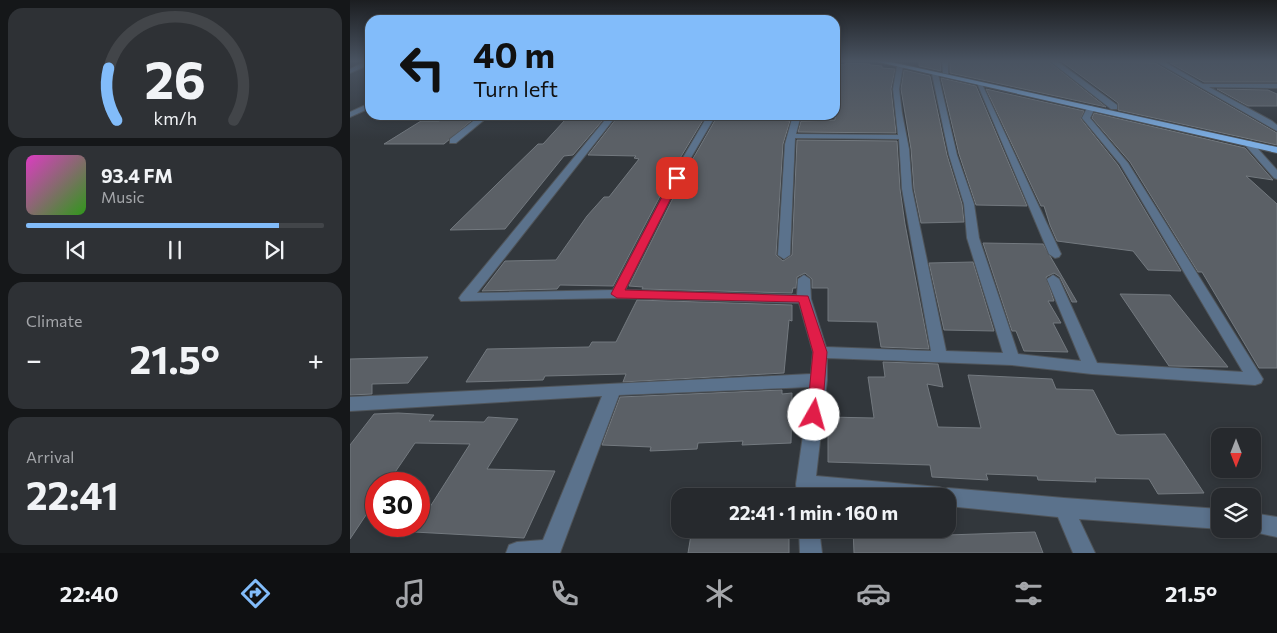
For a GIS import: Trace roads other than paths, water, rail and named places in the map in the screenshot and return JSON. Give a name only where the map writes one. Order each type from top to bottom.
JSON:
[{"type":"main road","points":[[992,87],[1277,150]]},
{"type":"main road","points":[[1011,87],[1114,107],[1277,143]]},
{"type":"street","points":[[896,87],[907,189],[940,356]]},
{"type":"street","points":[[942,87],[953,155],[969,204],[973,238],[1012,359]]},
{"type":"street","points":[[980,87],[1054,254]]},
{"type":"street","points":[[1087,87],[1114,107]]},
{"type":"street","points":[[1205,87],[1269,122],[1277,129]]},
{"type":"street","points":[[350,115],[365,108]]},
{"type":"street","points":[[820,352],[1012,359],[1092,368],[1256,379],[1124,163],[1086,118],[1091,108]]},
{"type":"street","points":[[453,141],[480,120]]},
{"type":"street","points":[[609,120],[466,298],[617,294],[804,299]]},
{"type":"street","points":[[617,294],[685,162],[709,120]]},
{"type":"street","points":[[784,255],[790,144],[797,120]]},
{"type":"street","points":[[792,136],[902,137]]},
{"type":"street","points":[[1248,143],[1277,176]]},
{"type":"street","points":[[804,279],[804,299],[820,352],[819,380],[806,488]]},
{"type":"street","points":[[1053,279],[1092,368]]},
{"type":"street","points":[[350,404],[613,389],[819,380]]},
{"type":"street","points":[[517,553],[550,551],[613,389]]},
{"type":"street","points":[[956,498],[1064,508],[1211,518]]},
{"type":"street","points":[[1064,508],[1084,553]]},
{"type":"street","points":[[1261,524],[1277,527]]},
{"type":"street","points":[[810,538],[811,553]]}]
